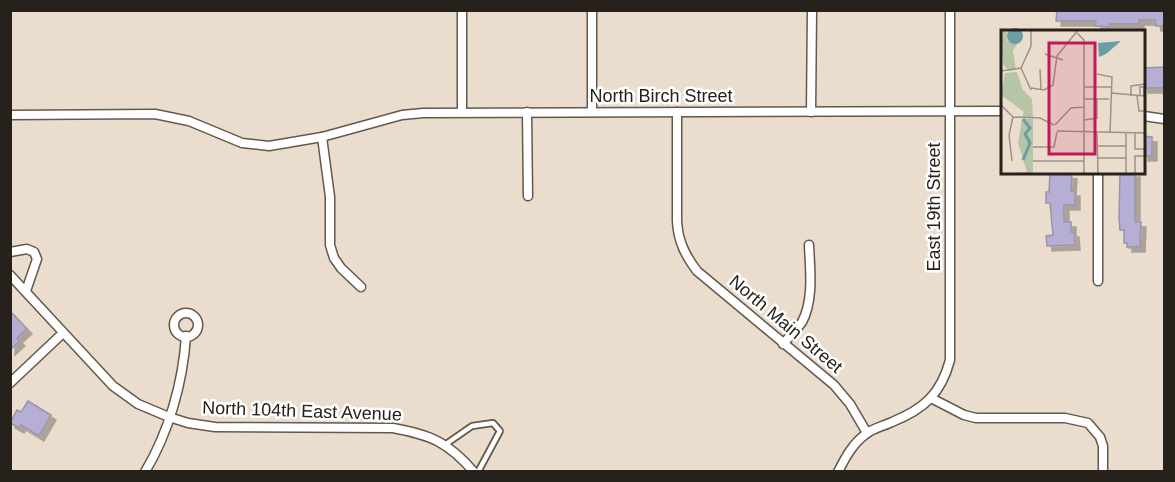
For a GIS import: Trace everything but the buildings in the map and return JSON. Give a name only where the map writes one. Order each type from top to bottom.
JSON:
[{"type":"street","points":[[462,10],[462,112]]},
{"type":"street","points":[[592,10],[592,112]]},
{"type":"street","points":[[811,112],[812,10]]},
{"type":"street","name":"East 19th Street","points":[[931,398],[944,379],[950,360],[950,10]]},
{"type":"street","name":"North Birch Street","points":[[10,115],[154,114],[189,121],[222,136],[255,146],[293,143],[402,115],[423,113],[1001,111]]},
{"type":"street","points":[[527,112],[528,196]]},
{"type":"street","name":"North Main Street","points":[[677,112],[677,221],[681,243],[697,271],[842,394],[867,432]]},
{"type":"street","points":[[1145,116],[1164,119]]},
{"type":"street","points":[[322,137],[330,197],[330,245],[334,258],[341,268],[361,287]]},
{"type":"street","points":[[1098,174],[1098,281]]},
{"type":"street","points":[[783,344],[802,322],[808,304],[809,245]]},
{"type":"street","points":[[10,252],[27,249],[34,252],[37,259],[26,291]]},
{"type":"street","name":"North 104th East Avenue","points":[[10,275],[113,386],[138,404],[188,423],[215,427],[393,428],[420,433],[446,444],[476,471]]},
{"type":"street","points":[[10,382],[63,333]]},
{"type":"street","points":[[145,471],[158,448],[169,417],[184,361],[186,336]]},
{"type":"street","points":[[838,471],[850,451],[867,432],[912,413],[931,398],[964,416],[976,418],[1065,418],[1088,423],[1103,446],[1103,471]]},
{"type":"lane","points":[[446,444],[472,426],[492,423],[500,431],[476,471]]}]
